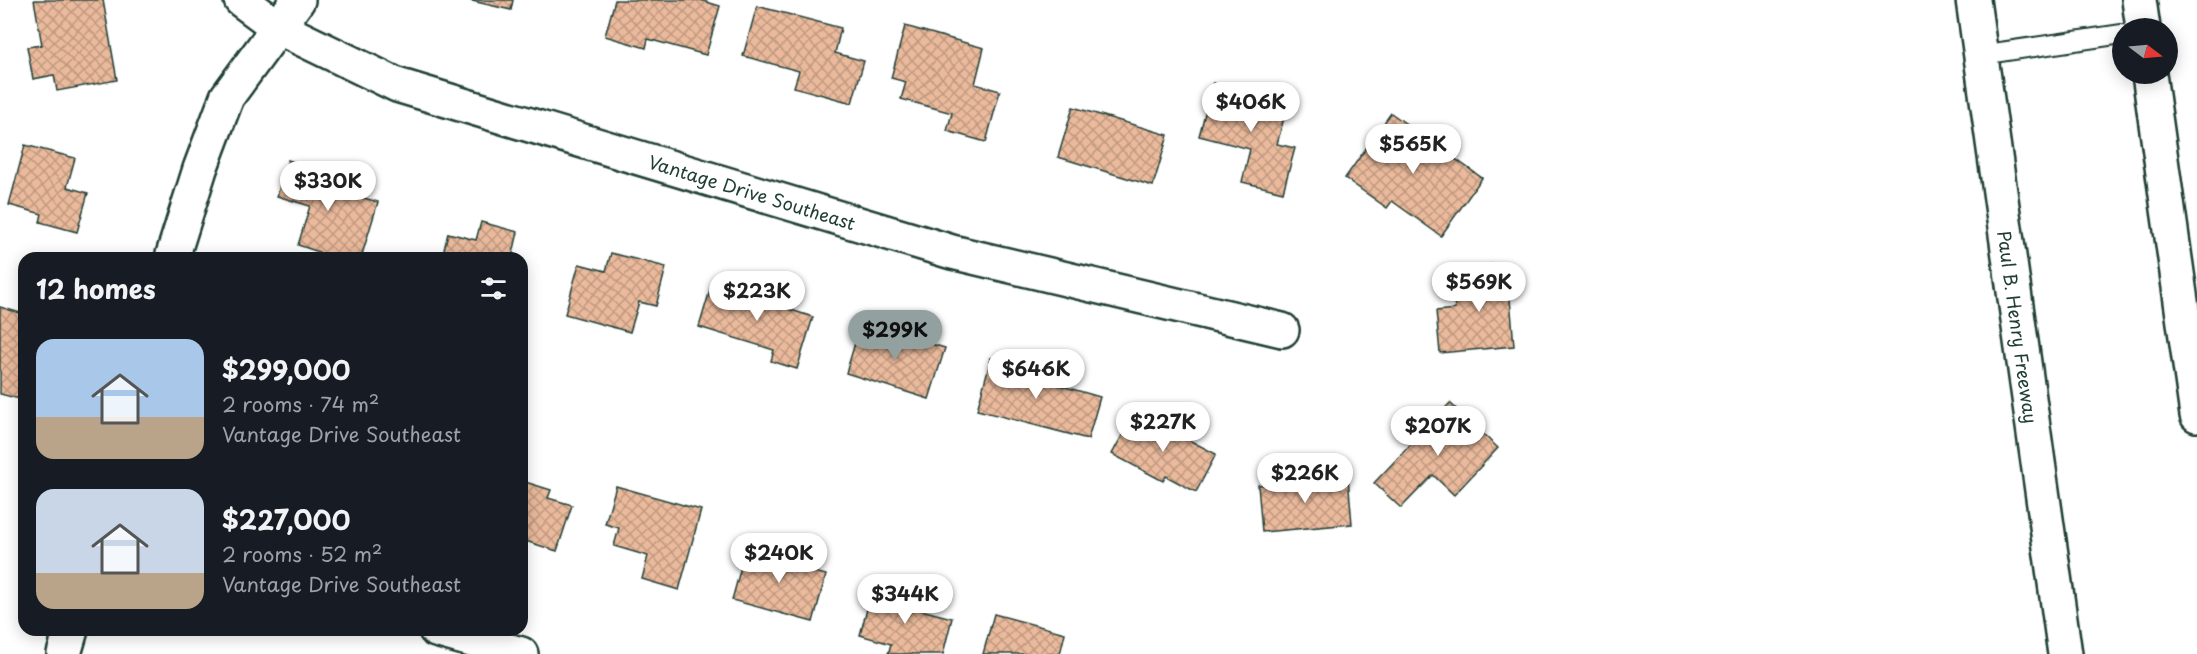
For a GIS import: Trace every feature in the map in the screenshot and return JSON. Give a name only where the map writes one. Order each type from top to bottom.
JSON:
[{"type":"main road","name":"Vantage Drive Southeast","points":[[241,0],[279,27],[397,85],[952,252],[1282,330]]},
{"type":"main road","points":[[174,252],[200,169],[227,98],[298,0]]},
{"type":"main road","name":"Paul B. Henry Freeway","points":[[1972,0],[2065,654]]},
{"type":"main road","points":[[2139,0],[2142,18]]},
{"type":"main road","points":[[2150,84],[2197,415]]},
{"type":"main road","points":[[64,654],[69,636]]},
{"type":"main road","points":[[457,636],[521,654]]},
{"type":"lane","points":[[1980,55],[2112,35]]},
{"type":"building","points":[[34,0],[103,0],[117,80],[57,91],[54,75],[33,79],[27,47],[42,45]]},
{"type":"building","points":[[468,0],[513,0],[511,10]]},
{"type":"building","points":[[615,0],[700,0],[720,6],[706,55],[648,39],[646,48],[605,36]]},
{"type":"building","points":[[757,6],[841,28],[835,53],[864,61],[852,103],[794,87],[799,71],[743,56]]},
{"type":"building","points":[[905,26],[984,48],[975,84],[1000,91],[986,142],[947,131],[952,113],[901,99],[906,82],[891,78]]},
{"type":"building","points":[[1213,83],[1288,103],[1277,144],[1295,148],[1283,192],[1242,182],[1250,149],[1199,136]]},
{"type":"building","points":[[1073,107],[1168,135],[1153,186],[1058,157]]},
{"type":"building","points":[[1391,113],[1482,178],[1441,236],[1392,201],[1387,208],[1345,178]]},
{"type":"building","points":[[25,145],[75,158],[67,187],[88,193],[77,232],[40,222],[42,214],[9,205]]},
{"type":"building","points":[[288,160],[341,176],[336,190],[378,202],[363,252],[319,252],[298,245],[310,206],[277,196]]},
{"type":"building","points":[[481,222],[518,232],[513,252],[443,252],[448,233],[476,240]]},
{"type":"building","points":[[611,253],[666,267],[656,306],[639,302],[630,332],[565,314],[579,264],[606,271]]},
{"type":"building","points":[[1507,263],[1514,346],[1440,353],[1436,311],[1455,309],[1453,289],[1467,288],[1466,267]]},
{"type":"building","points":[[713,280],[768,296],[766,302],[813,317],[797,369],[771,361],[774,350],[699,327]]},
{"type":"building","points":[[0,307],[18,312],[18,398],[0,394]]},
{"type":"building","points":[[861,323],[945,348],[929,399],[846,373]]},
{"type":"building","points":[[991,358],[1050,374],[1048,382],[1100,397],[1088,439],[977,410]]},
{"type":"building","points":[[1450,403],[1498,448],[1454,495],[1433,475],[1401,508],[1374,483]]},
{"type":"building","points":[[1135,412],[1216,454],[1196,492],[1166,476],[1163,481],[1112,454]]},
{"type":"building","points":[[1348,477],[1352,524],[1262,532],[1258,485]]},
{"type":"building","points":[[528,483],[551,490],[548,498],[572,505],[557,551],[528,542]]},
{"type":"building","points":[[616,486],[701,510],[679,590],[642,579],[648,556],[614,546],[619,528],[605,524]]},
{"type":"building","points":[[747,545],[806,561],[803,569],[826,575],[813,622],[732,600]]},
{"type":"building","points":[[873,587],[919,600],[917,609],[952,618],[943,654],[888,654],[891,644],[860,635]]},
{"type":"building","points":[[994,614],[1065,633],[1060,654],[983,654]]}]
